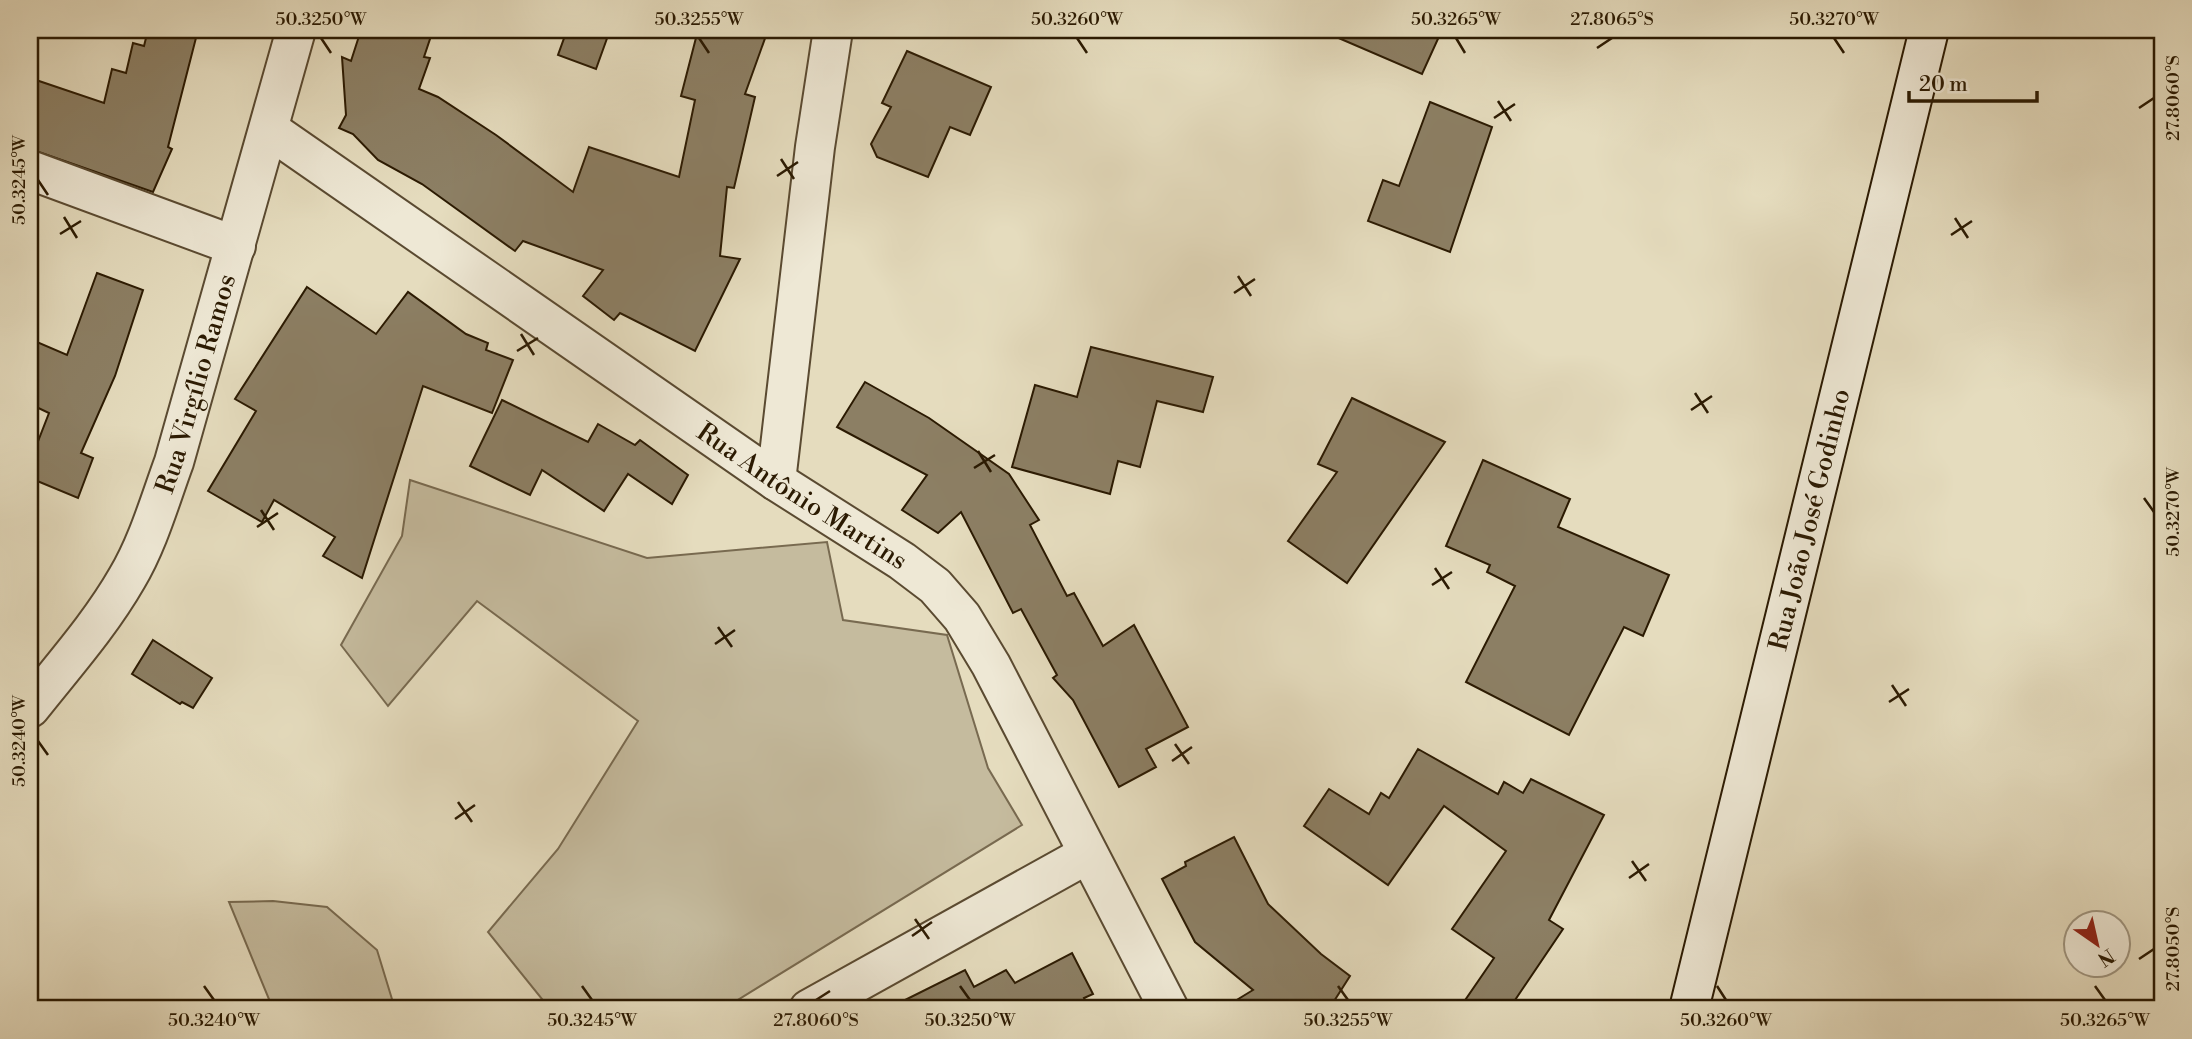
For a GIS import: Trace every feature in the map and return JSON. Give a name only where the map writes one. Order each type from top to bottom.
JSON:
[{"type":"street","name":"Rua Virgílio Ramos","points":[[30,708],[100,621],[129,575],[174,462],[270,130],[296,30]]},
{"type":"street","points":[[776,481],[815,146],[833,30]]},
{"type":"street","name":"Rua João José Godinho","points":[[1689,1009],[1928,30]]},
{"type":"street","name":"Rua Antônio Martins","points":[[270,130],[776,481],[902,561],[935,586],[962,617],[991,665],[1169,1009]]},
{"type":"street","points":[[30,170],[236,246]]},
{"type":"street","points":[[809,1009],[1088,854]]},
{"type":"shaded area","points":[[410,480],[647,558],[827,542],[843,620],[947,635],[988,768],[1022,825],[723,1009],[550,1009],[488,932],[558,849],[638,721],[477,601],[388,706],[341,645],[402,536]]},
{"type":"shaded area","points":[[273,901],[327,907],[377,950],[395,1009],[273,1009],[229,902]]},
{"type":"building","points":[[148,30],[198,30],[168,147],[172,149],[153,192],[30,149],[30,78],[104,103],[112,69],[126,73],[133,43],[144,46]]},
{"type":"building","points":[[361,30],[433,30],[424,57],[430,58],[419,89],[438,97],[496,135],[573,192],[589,147],[679,177],[695,100],[681,96],[698,30],[768,30],[745,94],[755,97],[734,188],[727,187],[720,256],[740,259],[695,351],[620,313],[614,320],[583,296],[603,270],[523,241],[515,251],[422,184],[378,160],[353,134],[339,128],[346,115],[342,57],[351,61]]},
{"type":"building","points":[[567,30],[610,30],[596,69],[558,55]]},
{"type":"building","points":[[1320,30],[1442,30],[1422,74]]},
{"type":"building","points":[[907,51],[991,87],[970,135],[950,127],[928,177],[877,157],[871,144],[891,107],[882,103]]},
{"type":"building","points":[[1430,102],[1492,127],[1450,252],[1368,221],[1383,180],[1399,186]]},
{"type":"building","points":[[97,273],[143,290],[115,376],[81,453],[93,458],[78,498],[30,478],[30,462],[49,413],[30,404],[30,339],[67,355]]},
{"type":"building","points":[[307,287],[376,334],[408,292],[466,334],[488,343],[486,350],[513,360],[492,413],[423,386],[362,578],[323,556],[335,537],[274,500],[262,522],[208,491],[256,411],[235,399]]},
{"type":"building","points":[[1091,347],[1213,377],[1203,412],[1157,401],[1140,467],[1118,461],[1110,494],[1012,467],[1035,385],[1077,397]]},
{"type":"building","points":[[865,382],[929,418],[1009,474],[1039,520],[1030,525],[1067,596],[1074,593],[1103,646],[1134,625],[1188,727],[1146,749],[1156,767],[1119,787],[1073,700],[1053,678],[1057,675],[1021,609],[1013,613],[961,512],[938,533],[902,510],[927,475],[837,427]]},
{"type":"building","points":[[1352,398],[1445,442],[1347,583],[1288,541],[1337,472],[1318,464]]},
{"type":"building","points":[[502,400],[588,442],[598,424],[635,445],[640,440],[688,475],[672,504],[628,474],[604,511],[542,470],[530,495],[470,466]]},
{"type":"building","points":[[1483,460],[1570,499],[1558,527],[1669,575],[1643,636],[1624,627],[1569,735],[1466,682],[1515,586],[1487,572],[1490,565],[1446,546]]},
{"type":"building","points":[[153,640],[212,678],[193,708],[182,702],[180,704],[132,674]]},
{"type":"building","points":[[1418,749],[1498,794],[1504,782],[1523,793],[1531,779],[1604,815],[1549,920],[1563,929],[1509,1009],[1459,1009],[1494,958],[1452,929],[1506,851],[1444,806],[1388,885],[1304,826],[1329,789],[1369,814],[1381,793],[1389,798]]},
{"type":"building","points":[[1234,837],[1268,904],[1321,954],[1350,976],[1329,1009],[1222,1009],[1253,990],[1195,942],[1162,879],[1186,866],[1185,862]]},
{"type":"building","points":[[1072,953],[1093,994],[1084,998],[1090,1009],[887,1009],[965,970],[974,987],[1006,970],[1015,983]]}]
